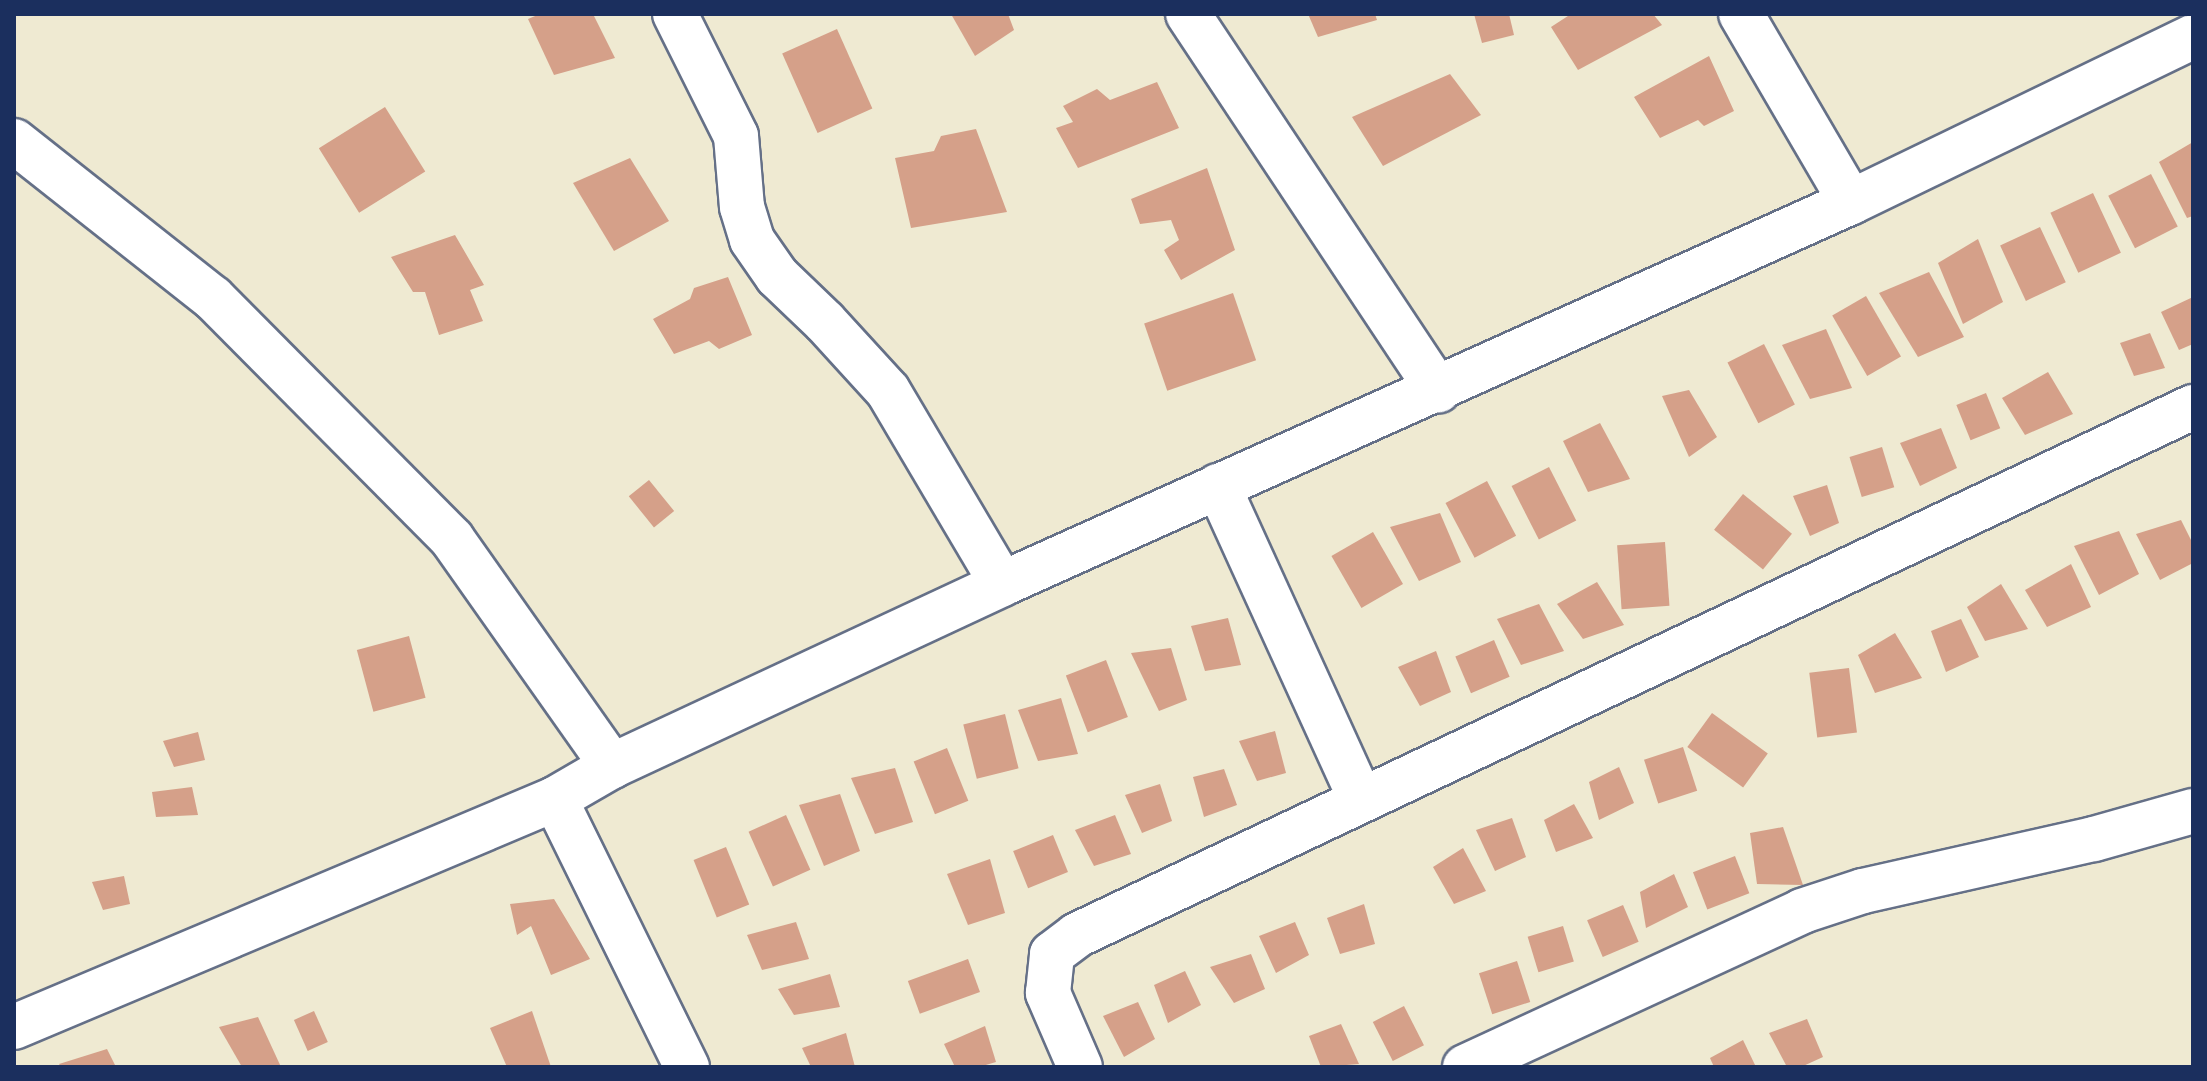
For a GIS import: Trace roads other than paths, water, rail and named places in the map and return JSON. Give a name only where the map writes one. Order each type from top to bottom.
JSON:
[{"type":"street","points":[[675,14],[736,136],[742,207],[752,240],[777,276],[888,391],[1002,584]]},
{"type":"street","points":[[1188,14],[1438,390]]},
{"type":"street","points":[[1741,14],[1851,202]]},
{"type":"street","points":[[14,1027],[555,799],[612,766],[1002,584],[1851,202],[2193,37]]},
{"type":"street","points":[[14,141],[213,298],[452,539],[612,766]]},
{"type":"street","points":[[1080,1067],[1048,993],[1052,954],[1077,935],[1360,798],[2193,407]]},
{"type":"street","points":[[1218,486],[1360,798]]},
{"type":"street","points":[[555,799],[687,1067]]},
{"type":"street","points":[[1465,1067],[1802,911],[1863,891],[2094,839],[2193,811]]}]
